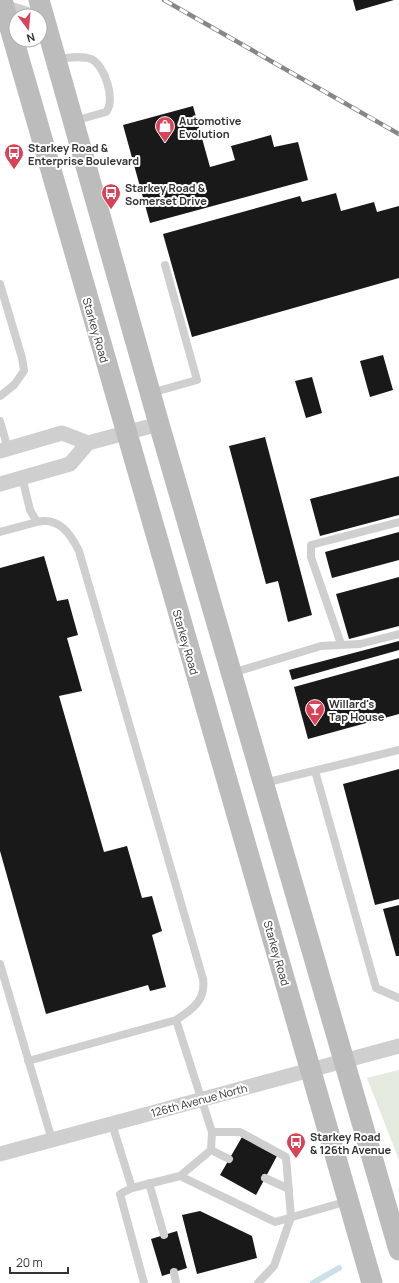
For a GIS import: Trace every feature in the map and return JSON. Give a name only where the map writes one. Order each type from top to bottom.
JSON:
[{"type":"main road","name":"Starkey Road","points":[[2,4],[372,1283]]},
{"type":"main road","points":[[48,41],[55,59],[150,393],[399,1250]]},
{"type":"street","points":[[2,4],[13,8]]},
{"type":"street","points":[[0,484],[70,464],[88,444],[159,424]]},
{"type":"street","points":[[4,450],[62,433],[88,444]]},
{"type":"street","name":"126th Avenue North","points":[[0,1154],[399,1046]]},
{"type":"lane","points":[[55,59],[83,58],[92,60],[100,68],[108,87],[111,98],[110,108],[106,112],[73,122]]},
{"type":"lane","points":[[150,393],[197,380],[165,265]]},
{"type":"lane","points":[[0,284],[22,358],[24,371],[14,385],[0,396]]},
{"type":"lane","points":[[0,421],[4,450]]},
{"type":"lane","points":[[22,477],[30,510],[37,522]]},
{"type":"lane","points":[[0,532],[45,520],[56,522],[68,531],[79,551],[203,979],[204,989],[200,1000],[189,1011],[176,1020],[28,1061]]},
{"type":"lane","points":[[341,644],[311,557],[310,545],[399,522]]},
{"type":"lane","points":[[231,673],[321,646],[360,644],[399,634]]},
{"type":"lane","points":[[263,783],[399,750]]},
{"type":"lane","points":[[314,771],[376,988],[399,998]]},
{"type":"lane","points":[[0,964],[52,1140]]},
{"type":"lane","points":[[144,1283],[120,1194],[132,1188],[180,1176],[211,1150],[212,1132],[176,1020]]},
{"type":"lane","points":[[112,1124],[132,1188]]},
{"type":"lane","points":[[212,1132],[240,1132],[286,1157],[292,1217],[274,1266],[258,1283]]},
{"type":"lane","points":[[211,1150],[229,1159]]},
{"type":"lane","points":[[180,1176],[275,1222],[348,1201]]},
{"type":"lane","points":[[265,1178],[289,1189]]},
{"type":"lane","points":[[149,1184],[164,1235]]},
{"type":"lane","points":[[174,1272],[176,1283]]},
{"type":"shaded area","points":[[399,1070],[399,1160],[367,1078]]},
{"type":"building","points":[[353,0],[394,0],[356,11]]},
{"type":"building","points":[[193,106],[210,167],[235,160],[231,146],[271,135],[274,147],[298,142],[308,180],[150,223],[123,125]]},
{"type":"building","points":[[336,193],[341,211],[374,202],[377,212],[399,206],[399,278],[192,337],[163,234],[300,196],[302,202]]},
{"type":"building","points":[[383,355],[393,390],[370,397],[360,361]]},
{"type":"building","points":[[312,377],[322,413],[306,418],[295,381]]},
{"type":"building","points":[[265,437],[312,615],[288,622],[278,581],[266,584],[229,446]]},
{"type":"building","points":[[399,476],[399,515],[320,536],[310,499]]},
{"type":"building","points":[[399,532],[399,560],[332,578],[325,552]]},
{"type":"building","points":[[44,556],[57,601],[68,599],[78,635],[67,638],[82,691],[59,696],[104,852],[127,846],[142,898],[152,896],[162,931],[152,935],[166,987],[150,991],[148,985],[46,1014],[0,851],[0,568]]},
{"type":"building","points":[[399,577],[399,626],[349,639],[336,594]]},
{"type":"building","points":[[399,641],[399,650],[292,680],[289,670]]},
{"type":"building","points":[[399,658],[399,714],[308,739],[294,687]]},
{"type":"building","points":[[399,769],[399,899],[375,905],[343,784]]},
{"type":"building","points":[[399,905],[399,956],[396,956],[383,909]]},
{"type":"building","points":[[242,1137],[277,1156],[256,1195],[220,1175]]},
{"type":"building","points":[[200,1211],[252,1236],[257,1258],[197,1274],[182,1215]]},
{"type":"building","points":[[177,1231],[187,1268],[162,1276],[151,1239]]},
{"type":"waterway","points":[[313,1283],[339,1268]]},
{"type":"railway","points":[[164,0],[399,134]]},
{"type":"place","name":"Automotive Evolution","points":[[165,143]]},
{"type":"place","name":"Starkey Road & Enterprise Boulevard","points":[[14,170]]},
{"type":"place","name":"Starkey Road & Somerset Drive","points":[[111,210]]},
{"type":"place","name":"Willard's Tap House","points":[[315,726]]},
{"type":"place","name":"Starkey Road & 126th Avenue","points":[[296,1159]]}]
